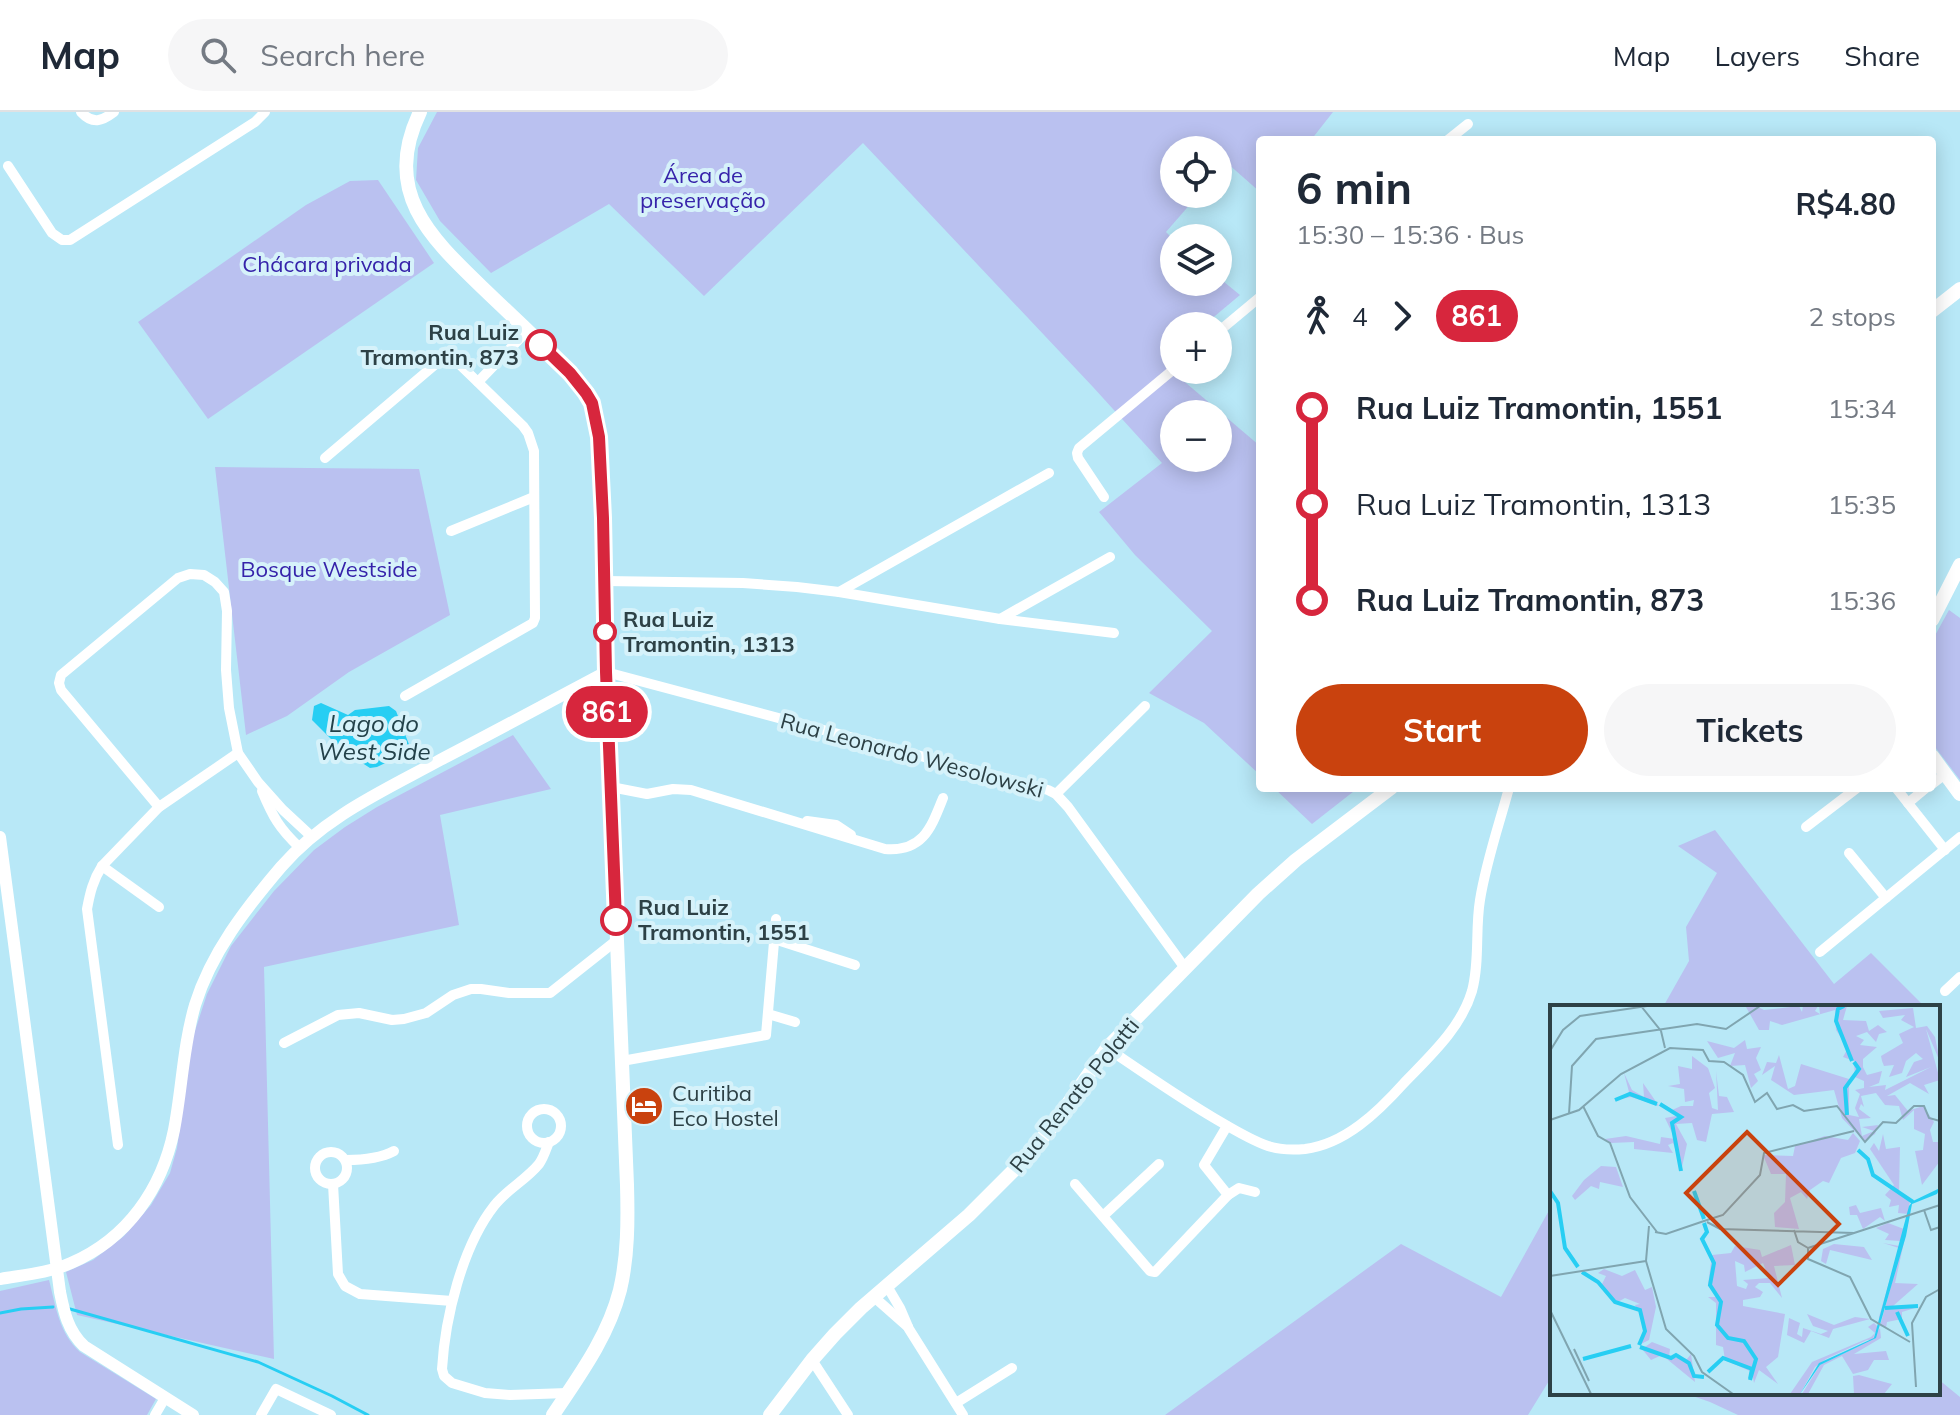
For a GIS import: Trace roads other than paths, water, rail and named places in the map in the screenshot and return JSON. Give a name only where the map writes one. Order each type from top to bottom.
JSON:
[{"type":"main road","points":[[420,112],[406,150],[405,167],[407,184],[417,210],[443,249],[570,373],[586,393],[592,403],[600,446],[627,1209],[623,1274],[606,1329],[553,1415]]},
{"type":"main road","points":[[1936,308],[1960,289]]},
{"type":"main road","points":[[1936,612],[1960,565]]},
{"type":"main road","points":[[1936,762],[1960,794]]},
{"type":"main road","name":"Rua Renato Polatti","points":[[770,1415],[835,1334],[969,1215],[1017,1167],[1058,1119],[1107,1048],[1185,968],[1283,871],[1386,792]]},
{"type":"street","points":[[81,112],[93,121],[102,120],[114,112]]},
{"type":"street","points":[[8,166],[52,233],[62,240],[70,240],[255,122],[265,112]]},
{"type":"street","points":[[1453,136],[1468,124]]},
{"type":"street","points":[[1232,320],[1256,300]]},
{"type":"street","points":[[478,382],[527,331]]},
{"type":"street","points":[[325,458],[439,359],[449,357],[528,433],[534,451],[533,623],[405,696]]},
{"type":"street","points":[[1104,497],[1078,458],[1079,448],[1160,381]]},
{"type":"street","points":[[839,592],[1049,473]]},
{"type":"street","points":[[451,531],[534,497]]},
{"type":"street","points":[[1000,619],[1110,557]]},
{"type":"street","points":[[159,807],[61,690],[59,683],[61,675],[178,578],[190,574],[204,575],[224,592],[229,708],[238,753],[258,782],[311,836]]},
{"type":"street","points":[[605,581],[743,583],[839,592],[1000,619],[1114,633]]},
{"type":"street","points":[[0,1279],[56,1268],[87,1254],[113,1236],[135,1214],[157,1184],[174,1130],[185,1051],[203,984],[235,926],[299,847],[366,800],[606,672]]},
{"type":"street","name":"Rua Leonardo Wesolowski","points":[[606,672],[1056,794],[1185,968]]},
{"type":"street","points":[[1056,794],[1145,706]]},
{"type":"street","points":[[118,1145],[87,909],[90,890],[102,866],[159,807],[238,753]]},
{"type":"street","points":[[1936,781],[1945,774]]},
{"type":"street","points":[[258,782],[273,818],[299,847]]},
{"type":"street","points":[[611,787],[647,794],[682,788],[895,850],[911,846],[927,834],[943,798]]},
{"type":"street","points":[[1107,1048],[1227,1126],[1271,1147],[1289,1150],[1321,1146],[1352,1131],[1408,1080],[1445,1039],[1464,1010],[1472,992],[1476,965],[1480,900],[1508,792]]},
{"type":"street","points":[[1806,827],[1852,792]]},
{"type":"street","points":[[1899,792],[1945,850]]},
{"type":"street","points":[[1908,803],[1921,792]]},
{"type":"street","points":[[0,837],[56,1268],[68,1325],[77,1340],[94,1353],[193,1415]]},
{"type":"street","points":[[1820,952],[1960,837]]},
{"type":"street","points":[[1849,853],[1886,898]]},
{"type":"street","points":[[102,866],[159,907]]},
{"type":"street","points":[[622,1061],[766,1035],[776,919]]},
{"type":"street","points":[[774,939],[855,965]]},
{"type":"street","points":[[284,1043],[338,1015],[359,1013],[392,1020],[404,1019],[426,1013],[453,995],[471,989],[550,993],[617,940]]},
{"type":"street","points":[[1945,991],[1960,977]]},
{"type":"street","points":[[768,1014],[795,1022]]},
{"type":"street","points":[[1227,1126],[1204,1165],[1228,1195]]},
{"type":"street","points":[[549,1142],[538,1164],[503,1195],[475,1236],[452,1301],[442,1362],[448,1381],[485,1393],[567,1393]]},
{"type":"street","points":[[346,1160],[364,1160],[394,1151]]},
{"type":"street","points":[[338,1153],[346,1160],[348,1171],[338,1183],[328,1184],[318,1178],[316,1162],[323,1154],[338,1153]]},
{"type":"street","points":[[1103,1216],[1159,1164]]},
{"type":"street","points":[[333,1184],[337,1267],[345,1286],[360,1294],[452,1301]]},
{"type":"street","points":[[1075,1184],[1150,1271],[1155,1272],[1228,1195],[1239,1188],[1255,1192]]},
{"type":"street","points":[[887,1286],[909,1329],[963,1415]]},
{"type":"street","points":[[874,1297],[909,1329]]},
{"type":"street","points":[[812,1360],[848,1415]]},
{"type":"street","points":[[956,1403],[1012,1368]]},
{"type":"street","points":[[261,1415],[276,1389],[331,1415]]},
{"type":"street","points":[[155,1415],[165,1398]]},
{"type":"water","name":"Lago do West Side","points":[[321,703],[348,715],[355,710],[389,706],[396,711],[410,747],[404,754],[370,768],[342,750],[312,720],[314,706]]},
{"type":"waterway","points":[[0,1313],[53,1307]]},
{"type":"waterway","points":[[70,1309],[258,1362],[368,1415]]},
{"type":"place","name":"Rua Luiz Tramontin, 873","points":[[541,345]]},
{"type":"place","name":"Rua Luiz Tramontin, 1313","points":[[605,632]]},
{"type":"place","name":"Rua Luiz Tramontin, 1551","points":[[616,920]]},
{"type":"place","name":"Curitiba Eco Hostel","points":[[644,1106]]},
{"type":"park label","name":"Área de preservação","points":[[703,188]]},
{"type":"park label","name":"Chácara privada","points":[[327,264]]},
{"type":"park label","name":"Bosque Westside","points":[[329,569]]}]
